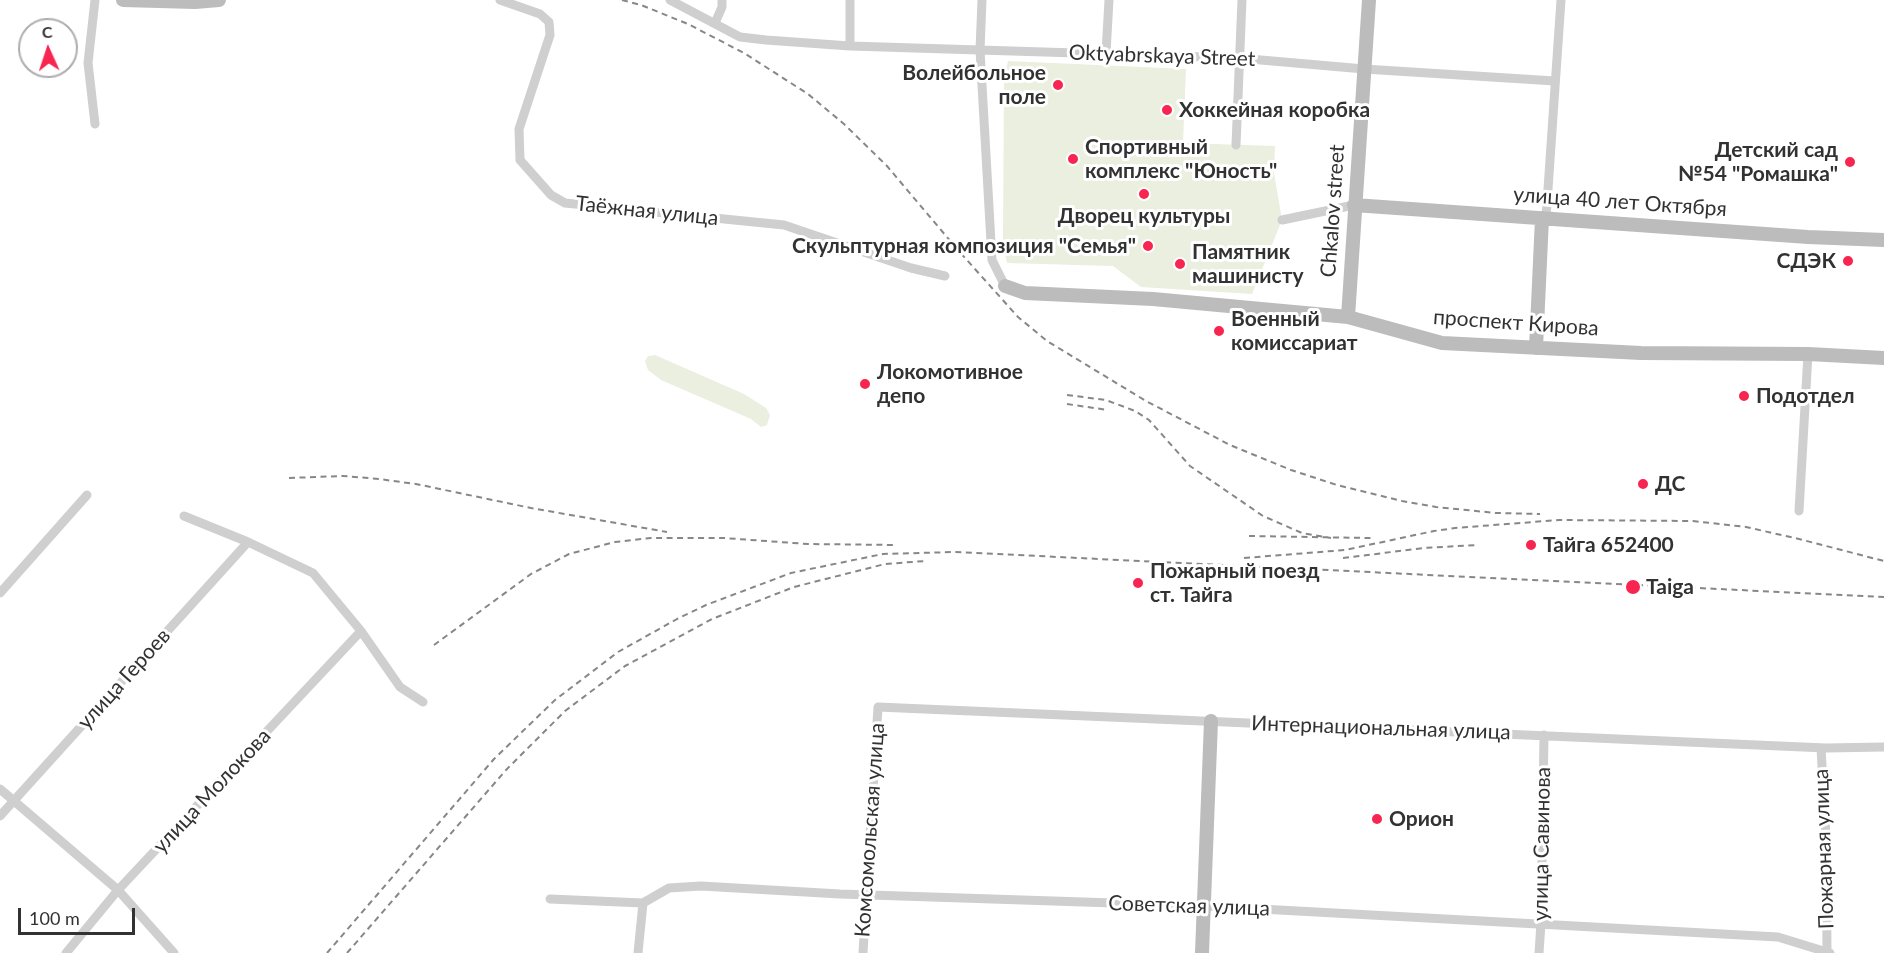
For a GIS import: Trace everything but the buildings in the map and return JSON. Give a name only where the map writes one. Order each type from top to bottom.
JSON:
[{"type":"street","points":[[94,124],[88,63],[95,0]]},
{"type":"street","points":[[123,0],[195,2],[219,0]]},
{"type":"street","name":"Таёжная улица","points":[[500,0],[540,14],[549,22],[550,34],[519,129],[520,160],[558,199],[565,203],[784,225],[910,268],[945,276]]},
{"type":"street","name":"Oktyabrskaya Street","points":[[670,0],[741,37],[850,46],[1238,58],[1364,69],[1555,81]]},
{"type":"street","points":[[715,23],[722,7],[722,0]]},
{"type":"street","points":[[850,0],[850,46]]},
{"type":"street","points":[[982,0],[980,51],[992,260],[1005,286]]},
{"type":"street","points":[[1106,53],[1109,0]]},
{"type":"street","points":[[1236,145],[1242,0]]},
{"type":"street","name":"Chkalov street","points":[[1348,317],[1369,0]]},
{"type":"street","points":[[1536,348],[1561,0]]},
{"type":"street","points":[[1282,220],[1354,205]]},
{"type":"street","name":"улица 40 лет Октября","points":[[1354,205],[1808,237],[1884,240]]},
{"type":"street","name":"проспект Кирова","points":[[1005,286],[1025,293],[1154,298],[1348,317],[1442,343],[1641,353],[1808,354],[1884,358]]},
{"type":"street","points":[[1799,511],[1808,354]]},
{"type":"street","points":[[0,593],[87,495]]},
{"type":"street","points":[[184,516],[248,542],[313,573],[361,631],[400,687],[423,702]]},
{"type":"street","name":"улица Героев","points":[[0,816],[248,542]]},
{"type":"street","name":"улица Молокова","points":[[66,953],[118,890],[361,631]]},
{"type":"street","name":"Интернациональная улица","points":[[878,707],[1821,748],[1884,747]]},
{"type":"street","name":"Комсомольская улица","points":[[863,953],[878,707]]},
{"type":"street","points":[[1202,953],[1211,721]]},
{"type":"street","name":"улица Савинова","points":[[1539,953],[1544,735]]},
{"type":"street","name":"Пожарная улица","points":[[1821,748],[1826,837],[1828,952]]},
{"type":"street","points":[[0,789],[118,890],[174,953]]},
{"type":"street","name":"Советская улица","points":[[643,903],[669,888],[701,886],[867,895],[1204,906],[1778,937],[1828,952]]},
{"type":"street","points":[[550,899],[643,903],[638,953]]},
{"type":"green space","points":[[1008,61],[1186,69],[1183,143],[1275,146],[1274,173],[1282,220],[1252,294],[1141,287],[1113,266],[1007,263],[1003,243],[1004,78]]},
{"type":"green space","points":[[655,355],[744,394],[766,408],[770,415],[767,425],[761,427],[751,419],[661,380],[648,370],[645,361],[648,356]]},
{"type":"railway","points":[[622,0],[688,24],[744,53],[808,94],[844,124],[887,166],[1018,317],[1047,341],[1146,401],[1230,445],[1291,470],[1337,485],[1436,507],[1496,513],[1540,514]]},
{"type":"railway","points":[[1067,395],[1106,400],[1135,411],[1149,420],[1190,466],[1263,516],[1302,533],[1331,538]]},
{"type":"railway","points":[[1067,404],[1108,410]]},
{"type":"railway","points":[[289,478],[343,476],[416,484],[531,508],[667,532]]},
{"type":"railway","points":[[1244,558],[1345,550],[1455,528],[1559,520],[1693,521],[1746,527],[1884,561]]},
{"type":"railway","points":[[1249,536],[1371,538]]},
{"type":"railway","points":[[434,645],[531,574],[569,554],[615,542],[651,538],[724,538],[808,544],[896,545]]},
{"type":"railway","points":[[1343,558],[1424,548],[1477,545]]},
{"type":"railway","points":[[327,953],[494,759],[555,700],[618,652],[677,619],[706,605],[791,573],[883,554],[955,552],[1884,597]]},
{"type":"railway","points":[[347,953],[506,770],[565,711],[625,666],[712,619],[794,587],[885,564],[925,561]]},
{"type":"place","name":"Волейбольное поле","points":[[1058,85]]},
{"type":"place","name":"Хоккейная коробка","points":[[1167,110]]},
{"type":"place","name":"Спортивный комплекс \"Юность\"","points":[[1073,159]]},
{"type":"place","name":"Детский сад №54 \"Ромашка\"","points":[[1850,162]]},
{"type":"place","name":"Дворец культуры","points":[[1144,194]]},
{"type":"place","name":"Скульптурная композиция \"Семья\"","points":[[1148,246]]},
{"type":"place","name":"СДЭК","points":[[1848,261]]},
{"type":"place","name":"Памятник машинисту","points":[[1180,264]]},
{"type":"place","name":"Военный комиссариат","points":[[1219,331]]},
{"type":"place","name":"Локомотивное депо","points":[[865,384]]},
{"type":"place","name":"Подотдел","points":[[1744,396]]},
{"type":"place","name":"ДС","points":[[1643,484]]},
{"type":"place","name":"Тайга 652400","points":[[1531,545]]},
{"type":"place","name":"Пожарный поезд ст. Тайга","points":[[1138,583]]},
{"type":"place","name":"Taiga","points":[[1633,587]]},
{"type":"place","name":"Орион","points":[[1377,819]]}]
